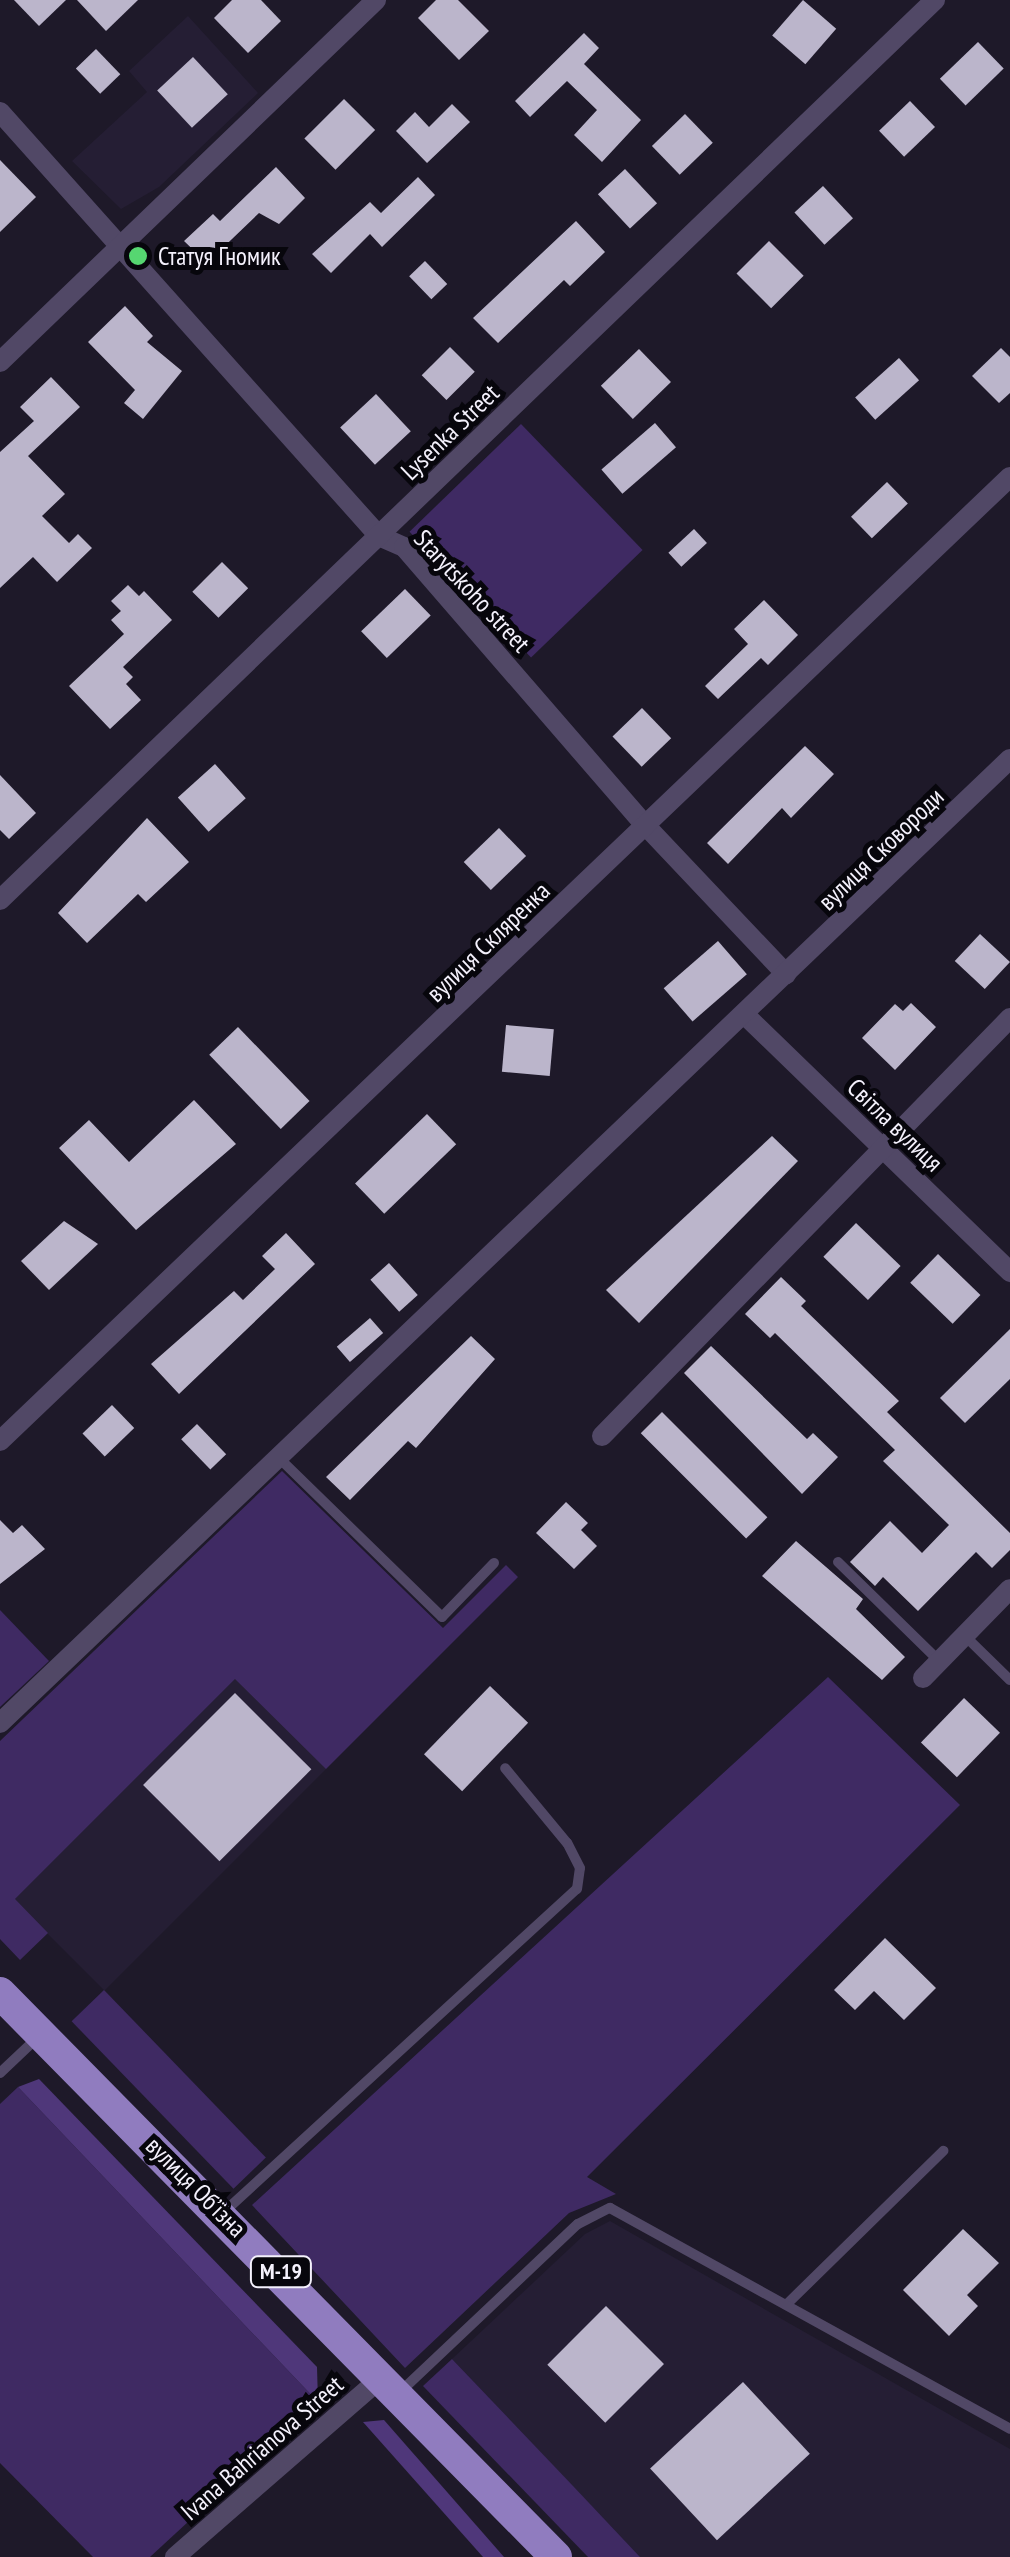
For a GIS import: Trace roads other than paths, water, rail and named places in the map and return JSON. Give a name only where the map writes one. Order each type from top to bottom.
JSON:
[{"type":"highway","name":"вулиця Об’їзна","points":[[0,1993],[224,2213],[556,2557]]},
{"type":"street","points":[[0,362],[376,0]]},
{"type":"street","name":"Lysenka Street","points":[[0,900],[935,0]]},
{"type":"street","name":"Starytskoho street","points":[[0,112],[379,536],[404,547],[646,826],[786,974]]},
{"type":"street","name":"вулиця Скляренка","points":[[0,1442],[1010,478]]},
{"type":"street","name":"вулиця Сковороди","points":[[0,1723],[1010,759]]},
{"type":"street","name":"Світла вулиця","points":[[744,1014],[1010,1272]]},
{"type":"street","points":[[602,1436],[1010,1018]]},
{"type":"street","points":[[923,1678],[1010,1589]]},
{"type":"street","name":"Ivana Bahrianova Street","points":[[176,2557],[390,2386]]},
{"type":"lane","points":[[278,1458],[442,1617],[494,1563]]},
{"type":"lane","points":[[838,1562],[939,1661]]},
{"type":"lane","points":[[964,1636],[1010,1680]]},
{"type":"lane","points":[[224,2213],[577,1889],[580,1868],[567,1843],[505,1768]]},
{"type":"lane","points":[[0,2073],[40,2035]]},
{"type":"lane","points":[[788,2304],[942,2150]]},
{"type":"lane","points":[[390,2386],[578,2224],[610,2208],[1010,2429]]},
{"type":"place","name":"Статуя Гномик","points":[[138,256]]}]
